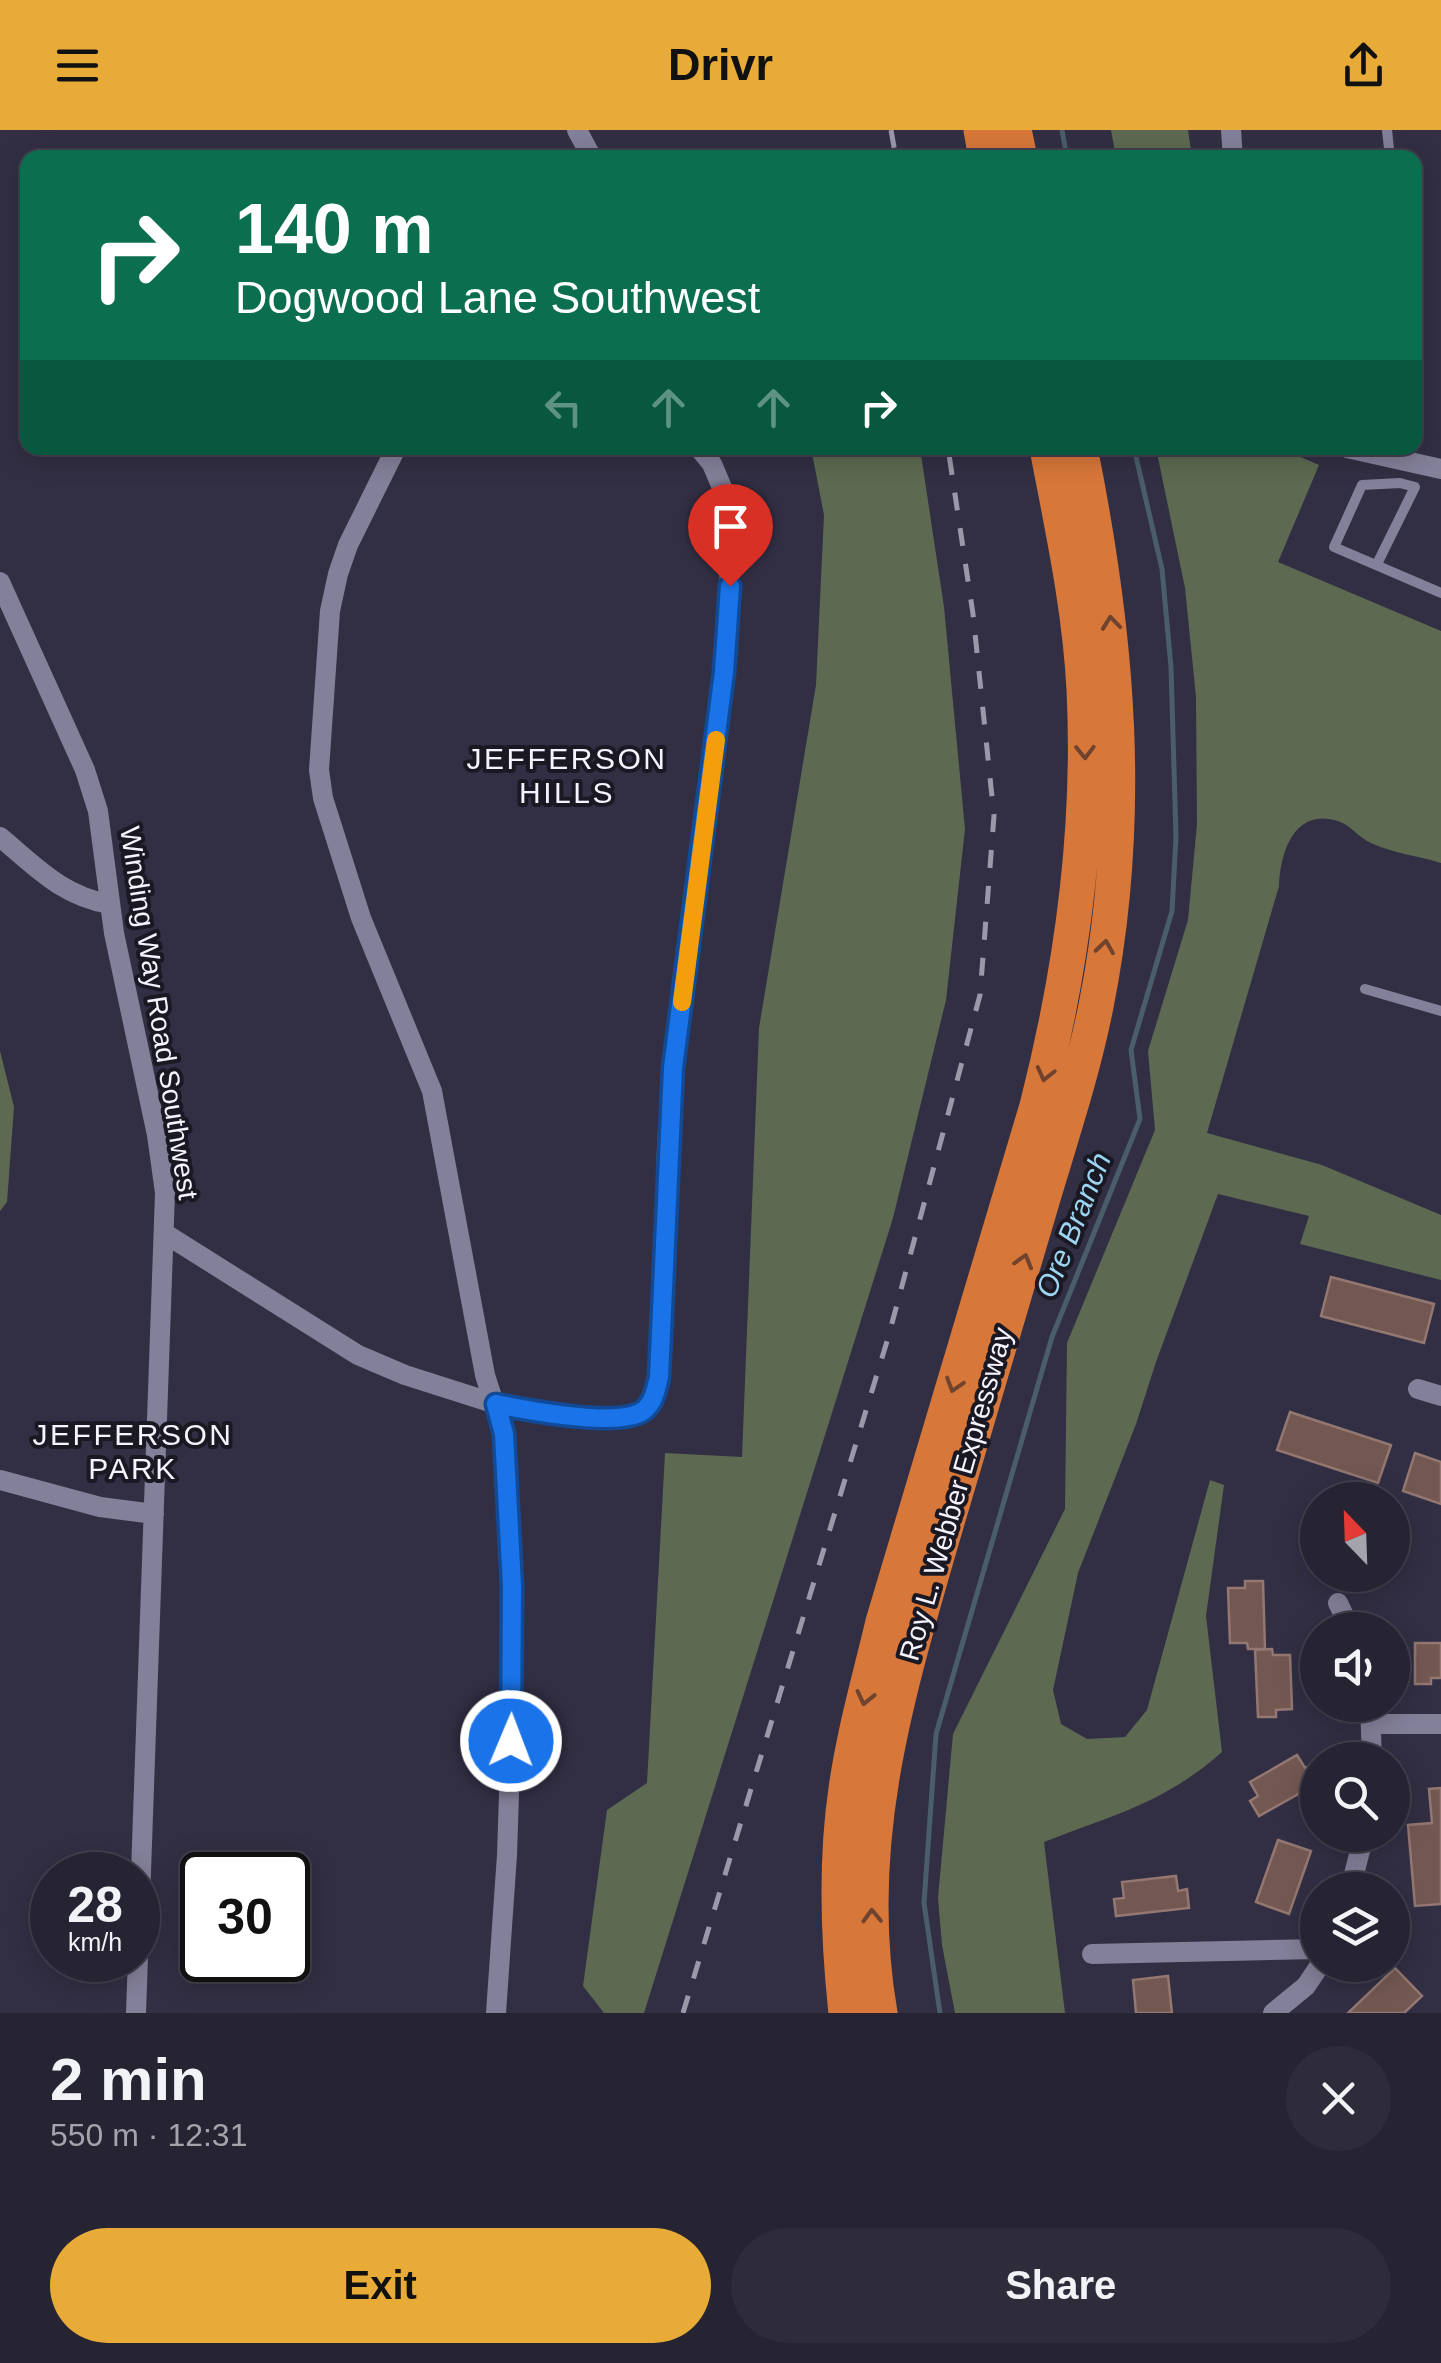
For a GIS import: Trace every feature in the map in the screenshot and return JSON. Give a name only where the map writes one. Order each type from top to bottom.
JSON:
[{"type":"highway","name":"Roy L. Webber Expressway","points":[[846,2013],[838,1900],[841,1837],[862,1704],[1037,1106],[1058,1021],[1078,900],[1085,798],[1084,690],[1071,583],[1048,455]]},
{"type":"highway","name":"Roy L. Webber Expressway","points":[[880,2013],[873,1955],[872,1860],[890,1721],[1082,1067],[1106,944],[1118,800],[1114,666],[1100,546],[1081,455]]},
{"type":"street","points":[[393,455],[338,574],[330,611],[319,770],[322,798],[354,900],[432,1091],[485,1376],[504,1434],[512,1606],[507,1855],[496,2013]]},
{"type":"street","points":[[164,1233],[378,1366],[496,1404],[584,1417],[631,1416],[654,1398],[659,1377],[673,1068],[730,620],[730,518],[726,497],[705,455]]},
{"type":"street","points":[[1378,455],[1441,469]]},
{"type":"street","name":"Winding Way Road Southwest","points":[[0,582],[91,785],[98,811],[110,904],[164,1193],[136,2013]]},
{"type":"street","points":[[0,838],[64,890],[79,898],[110,904]]},
{"type":"street","points":[[1418,1389],[1441,1396]]},
{"type":"street","points":[[0,1480],[100,1507],[154,1514]]},
{"type":"street","points":[[1338,1603],[1342,1612]]},
{"type":"street","points":[[1410,1720],[1441,1724]]},
{"type":"street","points":[[1092,1954],[1300,1949]]},
{"type":"street","points":[[1272,2013],[1309,1982]]},
{"type":"lane","points":[[1377,564],[1415,488],[1400,483],[1362,484],[1334,547],[1441,594]]},
{"type":"lane","points":[[1365,989],[1441,1011]]},
{"type":"green space","points":[[1111,130],[1188,130],[1191,150],[1115,150]]},
{"type":"green space","points":[[812,455],[921,455],[944,607],[965,829],[946,1000],[893,1218],[644,2013],[604,2013],[583,1986],[607,1810],[647,1783],[665,1453],[742,1457],[759,1028],[816,685],[824,515]]},
{"type":"green space","points":[[1157,455],[1296,455],[1319,465],[1278,562],[1441,631],[1441,863],[1379,846],[1347,825],[1323,818],[1310,821],[1292,836],[1282,860],[1279,886],[1207,1133],[1322,1165],[1441,1215],[1441,1280],[1300,1244],[1309,1216],[1218,1194],[1078,1573],[1053,1690],[1061,1724],[1087,1739],[1125,1737],[1147,1710],[1210,1480],[1224,1485],[1206,1616],[1222,1752],[1158,1796],[1044,1842],[1065,2013],[955,2013],[938,1898],[953,1734],[1065,1509],[1067,1343],[1155,1130],[1148,1051],[1188,920],[1197,824],[1196,697],[1185,588]]},
{"type":"green space","points":[[0,1051],[14,1107],[7,1202],[0,1211]]},
{"type":"building","points":[[1331,1277],[1434,1304],[1424,1343],[1321,1316]]},
{"type":"building","points":[[1290,1412],[1391,1445],[1378,1482],[1277,1450]]},
{"type":"building","points":[[1415,1453],[1441,1462],[1441,1504],[1410,1493],[1410,1482],[1406,1482]]},
{"type":"building","points":[[1245,1581],[1263,1581],[1265,1649],[1230,1643],[1228,1588],[1245,1588]]},
{"type":"building","points":[[1415,1643],[1441,1643],[1441,1678],[1431,1678],[1431,1684],[1415,1684]]},
{"type":"building","points":[[1272,1649],[1273,1655],[1290,1655],[1292,1709],[1276,1710],[1276,1717],[1258,1717],[1255,1650]]},
{"type":"building","points":[[1297,1755],[1300,1760],[1300,1793],[1259,1816],[1250,1801],[1258,1796],[1250,1782]]},
{"type":"building","points":[[1441,1788],[1441,1904],[1415,1906],[1410,1825],[1432,1823],[1429,1789]]},
{"type":"building","points":[[1278,1840],[1300,1847],[1300,1852],[1311,1852],[1304,1872],[1300,1872],[1289,1914],[1256,1902]]},
{"type":"building","points":[[1176,1876],[1178,1891],[1187,1889],[1189,1908],[1116,1916],[1114,1899],[1124,1898],[1122,1882]]},
{"type":"building","points":[[1168,1976],[1172,2013],[1136,2013],[1133,1980]]},
{"type":"building","points":[[1380,1982],[1408,1982],[1422,1996],[1404,2013],[1348,2013]]},
{"type":"waterway","name":"Ore Branch","points":[[1062,130],[1066,150]]},
{"type":"waterway","name":"Ore Branch","points":[[940,2013],[924,1903],[936,1734],[1052,1337],[1140,1119],[1131,1050],[1172,911],[1176,837],[1171,667],[1162,569],[1136,455]]},
{"type":"railway","points":[[891,130],[895,150]]},
{"type":"railway","points":[[683,2013],[888,1338],[980,995],[994,816],[973,614],[949,455]]},
{"type":"slow traffic","points":[[682,1002],[716,740]]},
{"type":"district","name":"JEFFERSON HILLS","points":[[567,775]]},
{"type":"district","name":"JEFFERSON PARK","points":[[133,1451]]},
{"type":"route","points":[[511,1741],[512,1586],[504,1434],[496,1404],[584,1417],[631,1416],[641,1412],[654,1398],[659,1377],[673,1068],[724,672],[730,586]]}]
